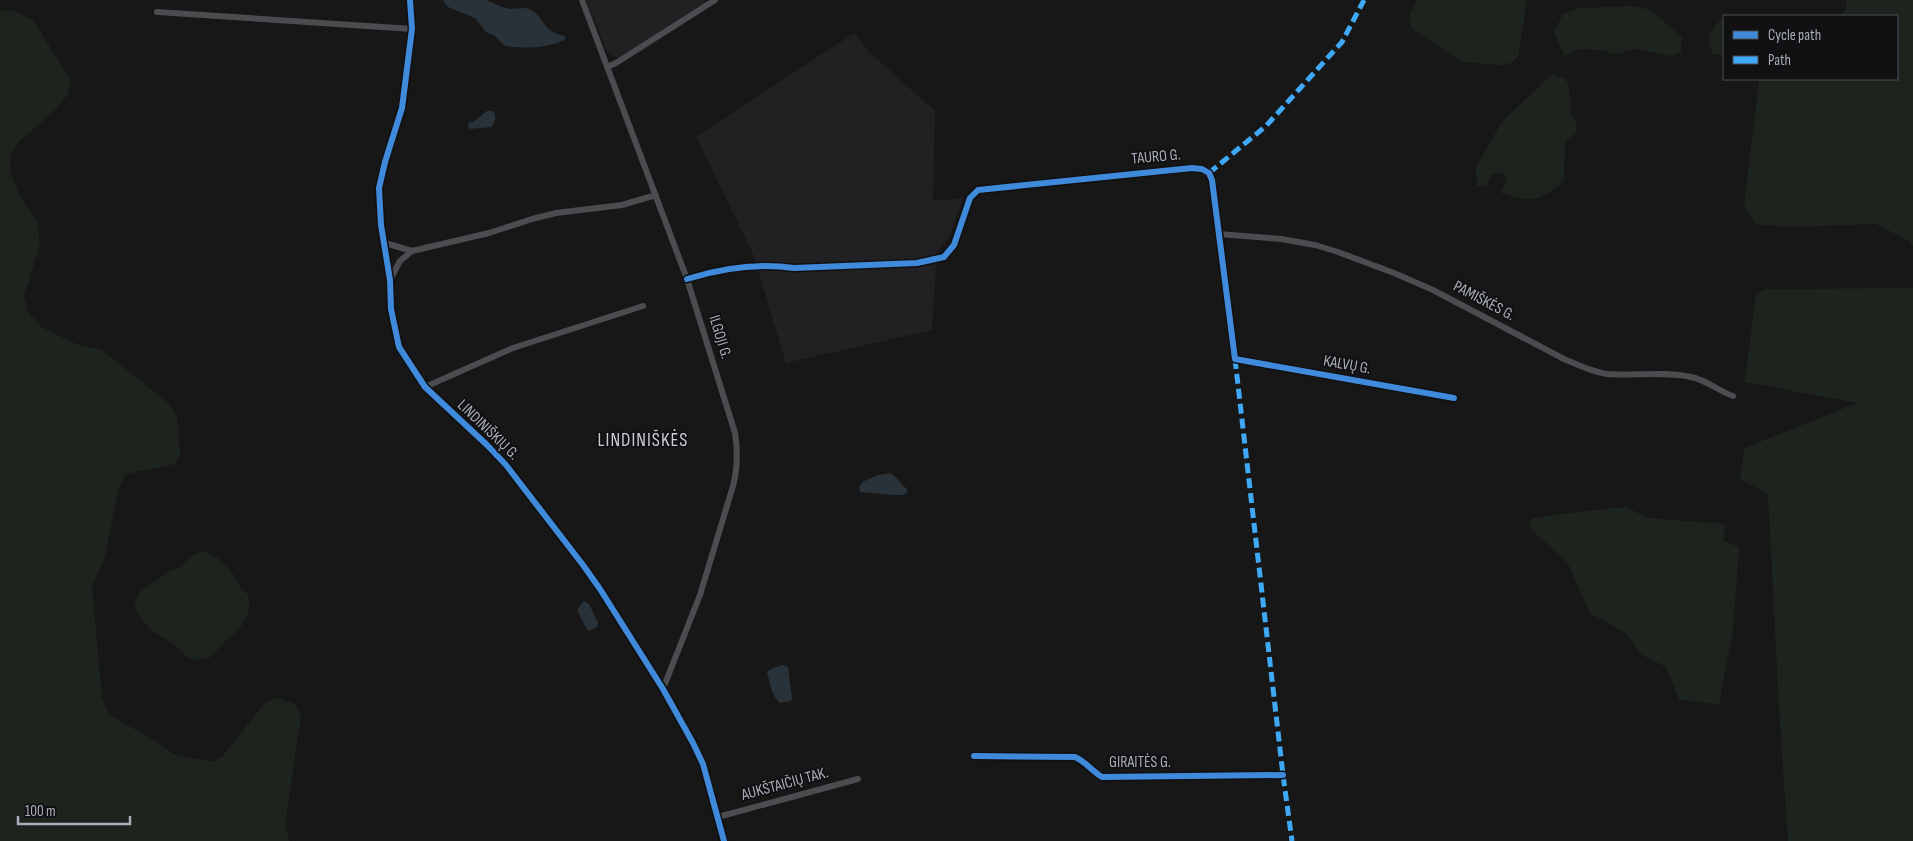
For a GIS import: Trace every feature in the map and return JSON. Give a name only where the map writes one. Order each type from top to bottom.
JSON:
[{"type":"street","name":"LINDINIŠKIŲ G.","points":[[410,0],[412,29],[402,108],[379,188],[381,225],[390,280],[391,309],[399,347],[425,387],[506,465],[583,565],[663,689],[703,764],[724,841]]},
{"type":"street","name":"ILGOJI G.","points":[[582,0],[687,280],[735,433],[738,462],[733,486],[700,595],[663,689]]},
{"type":"street","points":[[607,67],[714,0]]},
{"type":"street","points":[[157,12],[412,29]]},
{"type":"street","name":"TAURO G.","points":[[687,280],[753,266],[775,265],[794,268],[917,263],[944,257],[954,245],[970,198],[978,190],[1141,172],[1202,169],[1209,173],[1212,180],[1236,359]]},
{"type":"street","points":[[385,243],[412,251],[472,238],[556,213],[622,205],[656,195]]},
{"type":"street","name":"PAMIŠKĖS G.","points":[[1219,234],[1281,239],[1315,245],[1375,266],[1433,290],[1584,368],[1605,374],[1662,374],[1691,377],[1702,380],[1733,396]]},
{"type":"street","points":[[390,280],[400,261],[412,251]]},
{"type":"street","points":[[425,387],[513,348],[643,306]]},
{"type":"street","name":"KALVŲ G.","points":[[1236,359],[1454,398]]},
{"type":"street","name":"GIRAITĖS G.","points":[[974,756],[1075,758],[1083,761],[1093,772],[1102,776],[1283,775]]},
{"type":"street","name":"AUKŠTAIČIŲ TAK.","points":[[718,817],[858,779]]},
{"type":"shaded area","points":[[443,0],[486,0],[511,9],[530,9],[548,29],[565,36],[565,40],[551,45],[536,47],[505,46],[495,36],[486,32],[475,18],[448,7]]},
{"type":"shaded area","points":[[586,0],[704,0],[706,2],[616,58],[607,52]]},
{"type":"shaded area","points":[[1417,0],[1527,0],[1518,57],[1511,63],[1501,65],[1462,62],[1411,28],[1409,16]]},
{"type":"shaded area","points":[[1847,0],[1913,0],[1913,246],[1909,241],[1876,224],[1789,227],[1755,224],[1744,207],[1759,80],[1898,80],[1898,15],[1841,15],[1845,11]]},
{"type":"shaded area","points":[[1634,6],[1650,10],[1682,37],[1681,52],[1671,56],[1636,49],[1616,54],[1581,49],[1564,56],[1554,32],[1563,14],[1580,8]]},
{"type":"shaded area","points":[[0,11],[14,11],[34,21],[70,80],[68,94],[58,107],[20,141],[10,154],[10,172],[19,194],[37,222],[40,244],[24,296],[28,312],[41,327],[76,344],[102,350],[166,401],[177,416],[180,454],[175,464],[126,474],[119,487],[105,556],[92,588],[102,697],[108,713],[174,754],[212,762],[222,757],[264,704],[276,698],[295,704],[301,716],[285,825],[289,841],[0,841]]},
{"type":"shaded area","points":[[1723,19],[1723,56],[1713,54],[1711,49],[1710,38],[1716,25]]},
{"type":"shaded area","points":[[854,33],[870,53],[935,111],[933,201],[963,198],[949,237],[937,252],[932,330],[786,363],[753,254],[696,137]]},
{"type":"shaded area","points":[[1552,74],[1565,78],[1569,86],[1571,115],[1576,120],[1576,133],[1565,142],[1564,181],[1542,197],[1535,199],[1501,193],[1507,178],[1501,172],[1492,174],[1486,186],[1477,186],[1476,168],[1501,123]]},
{"type":"shaded area","points":[[487,111],[493,111],[495,116],[491,127],[470,129],[468,123],[473,122]]},
{"type":"shaded area","points":[[1913,288],[1913,841],[1788,841],[1768,494],[1740,479],[1744,448],[1857,403],[1745,382],[1756,295],[1765,289]]},
{"type":"shaded area","points":[[890,473],[907,489],[907,493],[894,495],[860,492],[859,487],[862,482]]},
{"type":"shaded area","points":[[1626,507],[1648,518],[1725,524],[1724,541],[1739,547],[1733,629],[1719,705],[1679,699],[1666,667],[1642,655],[1627,634],[1590,613],[1568,564],[1529,527],[1532,518]]},
{"type":"shaded area","points":[[204,551],[227,566],[242,589],[247,593],[250,602],[248,613],[240,628],[211,657],[196,660],[187,657],[175,645],[151,630],[135,611],[135,603],[139,593],[169,571],[179,568],[191,556]]},
{"type":"shaded area","points":[[584,601],[589,604],[598,623],[597,627],[590,631],[587,630],[577,610]]},
{"type":"shaded area","points":[[782,665],[788,667],[792,698],[791,701],[780,703],[773,693],[767,672]]},
{"type":"marked path","points":[[1209,173],[1266,126],[1342,42],[1364,0]]},
{"type":"marked path","points":[[1235,359],[1292,841]]},
{"type":"cycle path","points":[[410,0],[412,29],[402,108],[379,188],[381,225],[390,280],[391,309],[399,347],[425,387],[506,465],[600,589],[663,689],[693,743],[703,764],[724,841]]},
{"type":"cycle path","points":[[687,279],[727,269],[754,266],[794,268],[917,263],[944,257],[954,245],[970,198],[978,190],[1192,168],[1202,169],[1209,173],[1212,180],[1235,359],[1454,398]]},
{"type":"cycle path","points":[[974,756],[1075,757],[1102,777],[1283,775]]},
{"type":"district","name":"LINDINIŠKĖS","points":[[643,440]]}]
